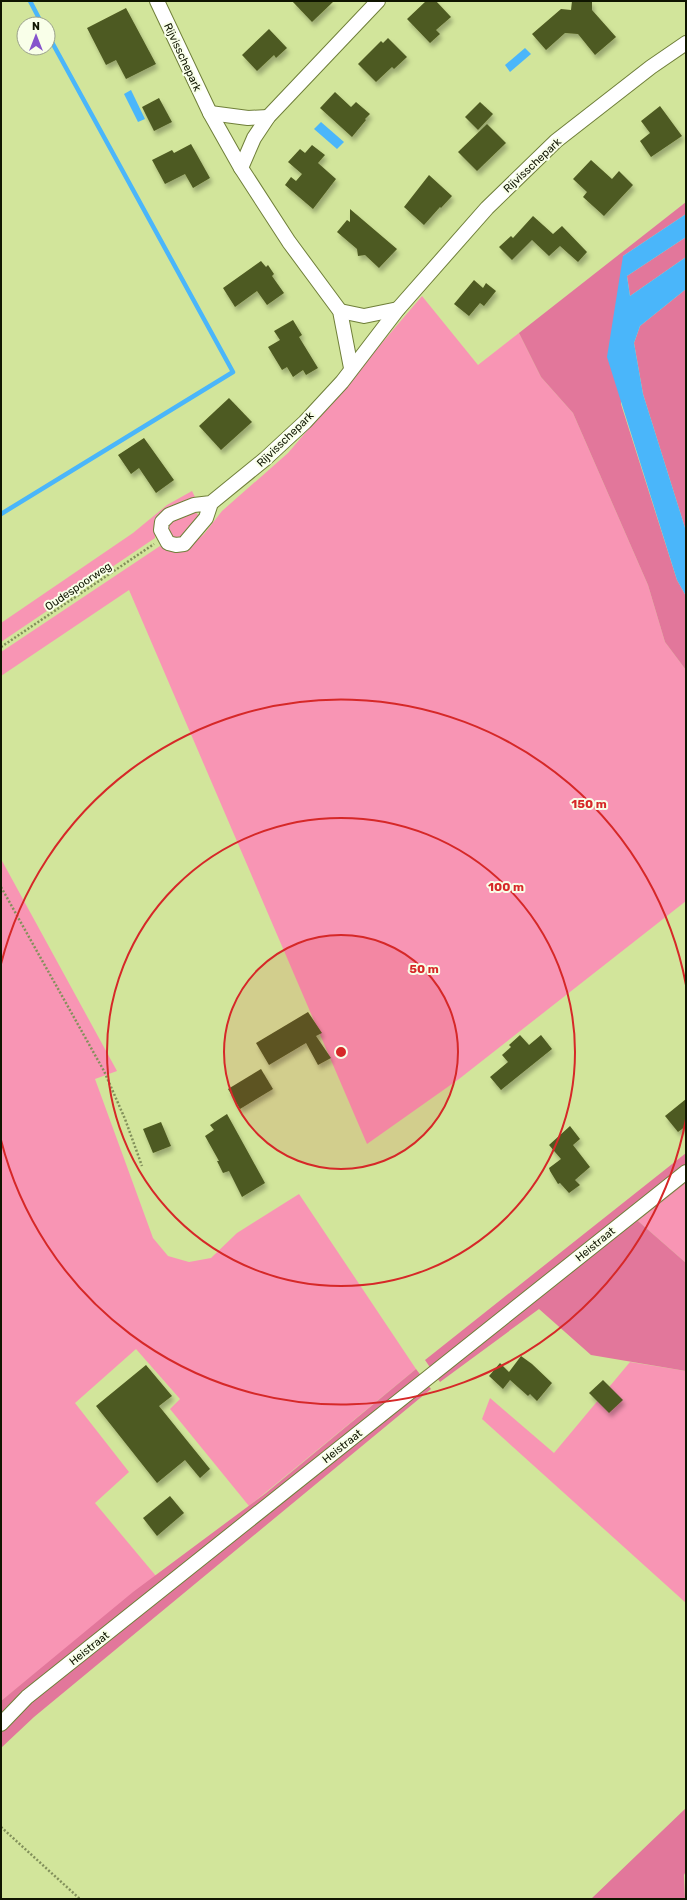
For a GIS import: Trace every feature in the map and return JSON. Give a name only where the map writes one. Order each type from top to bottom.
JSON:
[{"type":"street","name":"Rijvisschepark","points":[[157,1],[210,113],[241,168],[289,242],[340,312],[351,368]]},
{"type":"street","points":[[241,168],[254,138],[268,117],[378,1]]},
{"type":"street","name":"Rijvisschepark","points":[[211,503],[206,518],[184,544],[176,545],[168,543],[161,530],[162,522],[169,515],[194,505],[211,503],[246,476],[305,422],[342,382],[351,368],[398,309],[487,208],[556,141],[651,67],[686,43]]},
{"type":"street","points":[[210,113],[248,118],[268,117]]},
{"type":"street","points":[[340,312],[364,316],[398,309]]},
{"type":"street","name":"Heistraat","points":[[1,1724],[27,1697],[686,1172]]},
{"type":"path","name":"Oudespoorweg","points":[[1,647],[164,537]]},
{"type":"path","points":[[1,887],[104,1071],[125,1119],[142,1166]]},
{"type":"path","points":[[1,1827],[80,1899]]},
{"type":"shaded area","points":[[686,202],[686,214],[623,256],[621,404],[677,580],[686,596],[686,670],[665,642],[648,585],[573,413],[541,377],[519,333]]},
{"type":"shaded area","points":[[686,237],[686,257],[630,296],[627,276]]},
{"type":"shaded area","points":[[686,289],[686,531],[643,394],[634,343],[640,326]]},
{"type":"shaded area","points":[[422,296],[478,365],[519,333],[541,377],[573,413],[648,585],[665,642],[686,670],[686,901],[459,1079],[367,1144],[129,590],[1,676],[1,652],[160,546],[169,551],[180,551],[190,546],[204,534],[222,511],[288,453]]},
{"type":"shaded area","points":[[192,491],[195,497],[172,506],[162,514],[158,520],[155,538],[1,642],[1,623],[133,533],[167,505]]},
{"type":"shaded area","points":[[195,511],[199,516],[179,540],[168,536],[167,524],[171,520]]},
{"type":"shaded area","points":[[1,859],[117,1071],[95,1079],[153,1238],[168,1256],[189,1262],[211,1258],[237,1233],[299,1194],[416,1369],[249,1506],[170,1409],[180,1399],[136,1349],[75,1403],[129,1472],[95,1503],[156,1576],[1,1701]]},
{"type":"shaded area","points":[[686,1153],[686,1183],[638,1221],[686,1263],[686,1371],[591,1355],[539,1309],[440,1382],[425,1360]]},
{"type":"shaded area","points":[[686,1183],[686,1263],[638,1221]]},
{"type":"shaded area","points":[[630,1362],[686,1371],[686,1603],[482,1419],[490,1398],[554,1453]]},
{"type":"shaded area","points":[[416,1369],[431,1389],[34,1717],[1,1748],[1,1701],[133,1592],[266,1493]]},
{"type":"shaded area","points":[[686,1808],[686,1871],[684,1875],[685,1899],[591,1899]]},
{"type":"water","points":[[525,48],[531,54],[510,72],[505,65]]},
{"type":"water","points":[[131,90],[145,119],[138,122],[124,94]]},
{"type":"water","points":[[321,122],[344,142],[337,149],[314,129]]},
{"type":"water","points":[[686,214],[686,237],[627,276],[630,296],[686,257],[686,289],[640,326],[634,343],[643,394],[686,531],[686,596],[677,580],[607,357],[623,256]]},
{"type":"building","points":[[292,1],[334,1],[312,22]]},
{"type":"building","points":[[426,1],[436,1],[451,17],[436,30],[440,34],[430,43],[407,19]]},
{"type":"building","points":[[572,1],[592,1],[592,10],[616,37],[595,55],[578,34],[565,33],[546,50],[532,34],[561,9],[571,10]]},
{"type":"building","points":[[126,8],[156,64],[126,79],[116,60],[106,65],[87,28]]},
{"type":"building","points":[[269,29],[287,48],[276,58],[274,55],[257,71],[242,55]]},
{"type":"building","points":[[388,38],[407,57],[394,69],[392,67],[376,82],[358,64],[381,41],[383,43]]},
{"type":"building","points":[[335,92],[351,107],[356,102],[370,114],[352,137],[320,108]]},
{"type":"building","points":[[159,98],[172,122],[154,131],[142,107]]},
{"type":"building","points":[[480,102],[493,114],[478,130],[465,117]]},
{"type":"building","points":[[660,106],[682,136],[651,157],[640,141],[650,133],[641,121]]},
{"type":"building","points":[[487,124],[506,143],[477,171],[458,152]]},
{"type":"building","points":[[191,144],[210,178],[193,188],[185,174],[165,184],[152,160],[172,150],[174,153]]},
{"type":"building","points":[[312,145],[325,155],[318,163],[336,179],[313,209],[285,185],[291,177],[296,181],[302,174],[288,162],[300,149],[305,153]]},
{"type":"building","points":[[591,160],[612,179],[619,171],[633,185],[604,216],[583,197],[587,192],[573,179]]},
{"type":"building","points":[[429,175],[452,196],[424,225],[404,207]]},
{"type":"building","points":[[350,209],[397,249],[379,268],[365,255],[358,256],[357,249],[337,232],[347,220],[350,222]]},
{"type":"building","points":[[533,216],[553,234],[562,226],[587,252],[578,262],[560,246],[549,256],[532,240],[512,260],[499,247],[511,236],[513,238]]},
{"type":"building","points":[[261,261],[266,267],[268,265],[274,274],[272,276],[284,293],[267,305],[257,291],[235,307],[223,288]]},
{"type":"building","points":[[474,280],[483,288],[486,283],[496,291],[484,306],[480,303],[469,316],[454,304]]},
{"type":"building","points":[[293,320],[302,335],[299,337],[318,368],[306,375],[303,370],[293,377],[287,367],[282,370],[268,347],[280,340],[274,331]]},
{"type":"building","points":[[229,398],[252,422],[221,450],[199,426]]},
{"type":"building","points":[[144,438],[174,480],[156,493],[139,468],[131,474],[118,455]]},
{"type":"building","points":[[308,1012],[322,1033],[316,1036],[331,1058],[318,1065],[306,1043],[269,1065],[256,1043]]},
{"type":"building","points":[[520,1035],[529,1045],[541,1035],[552,1049],[501,1090],[490,1077],[508,1062],[502,1055],[511,1047],[509,1045]]},
{"type":"building","points":[[261,1069],[273,1089],[240,1109],[228,1089]]},
{"type":"building","points":[[686,1099],[686,1126],[678,1132],[665,1116]]},
{"type":"building","points":[[227,1114],[265,1183],[242,1197],[229,1171],[223,1173],[217,1161],[219,1161],[205,1136],[214,1130],[210,1125]]},
{"type":"building","points":[[161,1122],[171,1146],[153,1153],[143,1129]]},
{"type":"building","points":[[570,1126],[580,1139],[573,1145],[590,1167],[575,1180],[580,1185],[569,1193],[560,1183],[558,1184],[550,1171],[549,1168],[561,1159],[549,1145]]},
{"type":"building","points":[[521,1356],[552,1383],[537,1401],[530,1394],[528,1396],[510,1380],[503,1389],[489,1376],[500,1363],[509,1372]]},
{"type":"building","points":[[146,1365],[172,1396],[159,1406],[210,1469],[200,1478],[185,1460],[157,1483],[96,1406]]},
{"type":"building","points":[[603,1380],[623,1400],[609,1413],[589,1393]]},
{"type":"building","points":[[170,1496],[184,1513],[157,1536],[143,1518]]},
{"type":"waterway","points":[[30,1],[38,16]]},
{"type":"waterway","points":[[1,514],[233,372],[56,50]]}]
